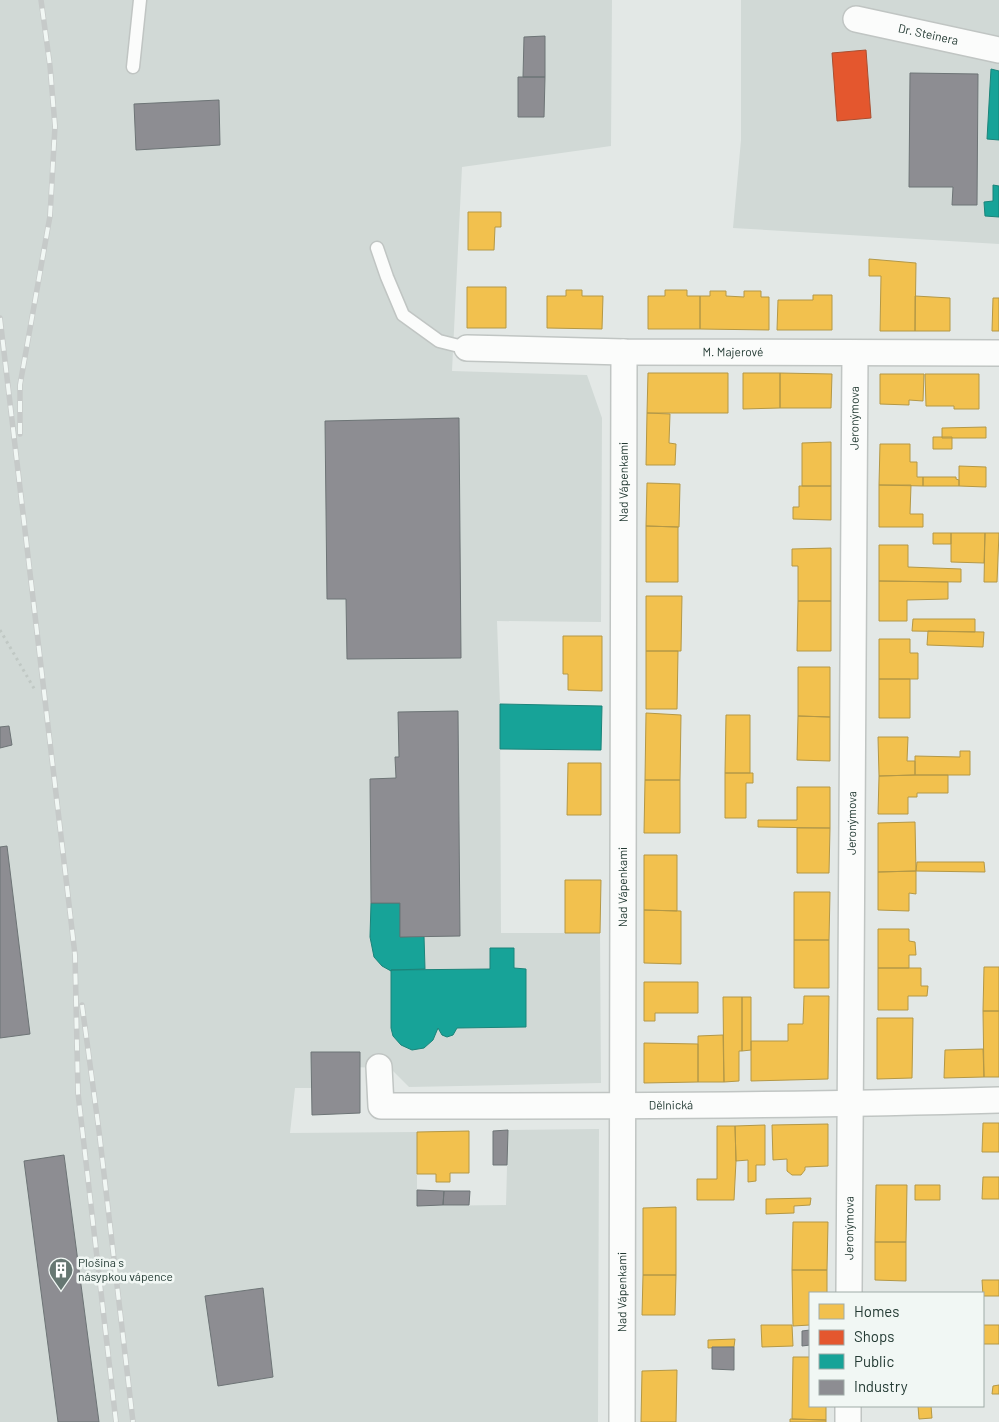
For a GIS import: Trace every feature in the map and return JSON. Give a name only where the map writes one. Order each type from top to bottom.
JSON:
[{"type":"street","name":"Dr. Steinera","points":[[856,20],[999,50]]},
{"type":"street","name":"M. Majerové","points":[[467,348],[624,352],[999,353]]},
{"type":"street","name":"Nad Vápenkami","points":[[622,1422],[624,352]]},
{"type":"street","name":"Jeronýmova","points":[[850,1292],[855,353]]},
{"type":"street","name":"Dělnická","points":[[379,1067],[381,1106],[624,1107],[999,1100]]},
{"type":"street","points":[[848,1407],[848,1422]]},
{"type":"lane","points":[[133,67],[140,0]]},
{"type":"lane","points":[[377,248],[403,315],[439,341],[467,348]]},
{"type":"path","points":[[0,630],[35,690]]},
{"type":"shaded area","points":[[0,0],[612,0],[611,146],[462,167],[452,371],[587,375],[602,418],[601,622],[497,621],[500,704],[501,933],[600,933],[601,1083],[409,1087],[390,1068],[348,1067],[313,1088],[295,1088],[290,1133],[417,1132],[417,1206],[506,1205],[508,1130],[599,1129],[598,1422],[0,1422]]},
{"type":"shaded area","points":[[741,0],[999,0],[999,244],[733,228],[741,140]]},
{"type":"building: Homes","points":[[468,212],[501,212],[501,227],[495,227],[494,250],[468,250]]},
{"type":"building: Homes","points":[[869,259],[916,263],[915,331],[880,331],[881,276],[869,276]]},
{"type":"building: Homes","points":[[467,287],[506,287],[506,328],[467,328]]},
{"type":"building: Homes","points":[[566,290],[582,290],[582,296],[603,296],[602,329],[547,328],[547,296],[566,296]]},
{"type":"building: Homes","points":[[665,290],[687,290],[687,296],[700,296],[700,329],[648,329],[648,296],[665,296]]},
{"type":"building: Homes","points":[[710,291],[726,291],[726,296],[744,297],[744,291],[761,291],[761,297],[769,297],[769,330],[700,329],[700,296],[710,296]]},
{"type":"building: Homes","points":[[813,295],[832,295],[832,330],[777,330],[778,300],[813,300]]},
{"type":"building: Homes","points":[[915,296],[950,298],[950,331],[915,331]]},
{"type":"building: Homes","points":[[993,298],[999,298],[999,331],[992,331]]},
{"type":"building: Homes","points":[[648,373],[728,373],[728,413],[647,413]]},
{"type":"building: Homes","points":[[743,373],[780,373],[780,408],[743,409]]},
{"type":"building: Homes","points":[[780,373],[832,374],[831,408],[780,408]]},
{"type":"building: Homes","points":[[880,374],[924,374],[923,401],[909,400],[909,405],[880,404]]},
{"type":"building: Homes","points":[[925,374],[979,374],[979,409],[954,409],[954,406],[926,406]]},
{"type":"building: Homes","points":[[647,413],[670,414],[669,443],[676,444],[675,465],[646,465]]},
{"type":"building: Homes","points":[[986,427],[986,438],[942,438],[942,428]]},
{"type":"building: Homes","points":[[933,437],[952,437],[952,449],[933,449]]},
{"type":"building: Homes","points":[[831,442],[831,486],[802,486],[802,443]]},
{"type":"building: Homes","points":[[880,444],[910,444],[910,462],[917,462],[917,477],[923,477],[923,486],[879,485]]},
{"type":"building: Homes","points":[[959,466],[986,467],[986,487],[959,486]]},
{"type":"building: Homes","points":[[923,477],[956,477],[959,480],[959,486],[923,486]]},
{"type":"building: Homes","points":[[647,483],[680,484],[679,527],[646,526]]},
{"type":"building: Homes","points":[[879,485],[911,485],[910,514],[923,514],[923,527],[879,527]]},
{"type":"building: Homes","points":[[799,486],[831,486],[831,520],[793,519],[793,507],[799,507]]},
{"type":"building: Homes","points":[[646,526],[678,527],[678,582],[646,582]]},
{"type":"building: Homes","points":[[933,533],[951,533],[951,544],[933,544]]},
{"type":"building: Homes","points":[[951,533],[985,533],[984,563],[951,562]]},
{"type":"building: Homes","points":[[985,533],[999,533],[997,582],[984,582]]},
{"type":"building: Homes","points":[[879,545],[908,545],[908,567],[961,569],[961,582],[879,581]]},
{"type":"building: Homes","points":[[831,548],[831,601],[798,601],[798,566],[792,566],[792,549]]},
{"type":"building: Homes","points":[[879,581],[948,582],[948,599],[907,600],[907,621],[879,621]]},
{"type":"building: Homes","points":[[646,596],[682,596],[681,651],[646,651]]},
{"type":"building: Homes","points":[[798,601],[831,601],[831,651],[797,651]]},
{"type":"building: Homes","points":[[913,619],[975,619],[975,632],[912,631]]},
{"type":"building: Homes","points":[[928,631],[984,632],[983,647],[927,645]]},
{"type":"building: Homes","points":[[563,636],[602,636],[602,691],[568,690],[568,674],[563,674]]},
{"type":"building: Homes","points":[[879,639],[910,639],[910,653],[918,653],[918,679],[879,679]]},
{"type":"building: Homes","points":[[646,651],[678,651],[677,709],[646,709]]},
{"type":"building: Homes","points":[[798,667],[830,667],[830,717],[798,716]]},
{"type":"building: Homes","points":[[879,679],[910,679],[910,718],[879,718]]},
{"type":"building: Homes","points":[[646,713],[681,715],[680,780],[645,780]]},
{"type":"building: Homes","points":[[726,715],[750,715],[750,773],[725,773]]},
{"type":"building: Homes","points":[[798,716],[830,717],[830,761],[797,760]]},
{"type":"building: Homes","points":[[878,737],[908,737],[907,761],[915,761],[915,775],[879,776]]},
{"type":"building: Homes","points":[[960,751],[970,751],[970,775],[915,775],[915,756],[960,757]]},
{"type":"building: Homes","points":[[568,763],[601,763],[601,815],[567,815]]},
{"type":"building: Homes","points":[[725,773],[753,773],[753,783],[746,783],[746,818],[725,818]]},
{"type":"building: Homes","points":[[948,775],[948,793],[917,793],[917,797],[908,797],[908,814],[878,814],[879,776]]},
{"type":"building: Homes","points":[[645,780],[680,780],[680,833],[644,833]]},
{"type":"building: Homes","points":[[797,787],[830,787],[830,828],[758,827],[758,820],[797,820]]},
{"type":"building: Homes","points":[[915,822],[916,871],[878,872],[878,823]]},
{"type":"building: Homes","points":[[797,828],[830,828],[829,873],[797,873]]},
{"type":"building: Homes","points":[[644,855],[677,855],[677,911],[644,910]]},
{"type":"building: Homes","points":[[917,862],[984,862],[985,872],[916,871]]},
{"type":"building: Homes","points":[[916,871],[916,894],[909,893],[909,911],[878,910],[878,872]]},
{"type":"building: Homes","points":[[565,880],[601,880],[600,933],[565,933]]},
{"type":"building: Homes","points":[[794,892],[830,892],[829,940],[794,940]]},
{"type":"building: Homes","points":[[644,910],[681,911],[681,964],[644,963]]},
{"type":"building: Homes","points":[[878,929],[909,929],[909,941],[915,942],[916,955],[909,955],[909,968],[878,968]]},
{"type":"building: Homes","points":[[794,940],[829,940],[829,988],[794,988]]},
{"type":"building: Homes","points":[[984,967],[999,967],[999,1011],[983,1011]]},
{"type":"building: Homes","points":[[878,968],[921,968],[921,986],[928,986],[927,996],[908,996],[908,1010],[878,1010]]},
{"type":"building: Homes","points":[[644,982],[698,982],[698,1013],[655,1013],[655,1021],[644,1021]]},
{"type":"building: Homes","points":[[804,996],[829,996],[828,1079],[751,1081],[751,1041],[788,1041],[788,1024],[803,1024]]},
{"type":"building: Homes","points":[[723,997],[742,997],[742,1051],[739,1051],[739,1081],[724,1082]]},
{"type":"building: Homes","points":[[742,997],[751,997],[751,1050],[742,1051]]},
{"type":"building: Homes","points":[[983,1011],[999,1011],[999,1077],[984,1077]]},
{"type":"building: Homes","points":[[877,1018],[913,1018],[912,1078],[877,1079]]},
{"type":"building: Homes","points":[[723,1035],[724,1082],[698,1082],[698,1036]]},
{"type":"building: Homes","points":[[644,1043],[698,1044],[698,1082],[644,1083]]},
{"type":"building: Homes","points":[[983,1049],[984,1077],[944,1078],[945,1050]]},
{"type":"building: Homes","points":[[983,1123],[999,1123],[999,1152],[982,1152]]},
{"type":"building: Homes","points":[[828,1124],[828,1166],[805,1167],[801,1175],[792,1175],[787,1171],[787,1159],[773,1160],[772,1125]]},
{"type":"building: Homes","points":[[765,1125],[765,1165],[756,1165],[756,1181],[748,1182],[748,1160],[736,1161],[735,1126]]},
{"type":"building: Homes","points":[[717,1126],[735,1126],[734,1200],[697,1200],[697,1179],[717,1179]]},
{"type":"building: Homes","points":[[469,1131],[469,1173],[450,1173],[450,1182],[436,1182],[436,1174],[417,1174],[417,1132]]},
{"type":"building: Homes","points":[[983,1177],[999,1177],[999,1199],[982,1199]]},
{"type":"building: Homes","points":[[876,1185],[907,1185],[906,1242],[875,1242]]},
{"type":"building: Homes","points":[[915,1185],[940,1185],[940,1200],[915,1200]]},
{"type":"building: Homes","points":[[811,1198],[810,1205],[794,1206],[794,1213],[766,1214],[766,1199]]},
{"type":"building: Homes","points":[[676,1207],[676,1275],[643,1275],[643,1208]]},
{"type":"building: Homes","points":[[793,1222],[828,1222],[827,1270],[792,1270]]},
{"type":"building: Homes","points":[[875,1242],[906,1242],[906,1281],[875,1280]]},
{"type":"building: Homes","points":[[792,1270],[827,1270],[827,1292],[809,1292],[809,1325],[793,1326]]},
{"type":"building: Homes","points":[[643,1275],[676,1275],[675,1315],[642,1315]]},
{"type":"building: Homes","points":[[982,1280],[999,1280],[999,1296],[984,1296]]},
{"type":"building: Homes","points":[[761,1325],[792,1325],[793,1346],[762,1347]]},
{"type":"building: Homes","points":[[984,1325],[999,1325],[999,1344],[984,1344]]},
{"type":"building: Homes","points":[[735,1339],[734,1347],[708,1348],[708,1340]]},
{"type":"building: Homes","points":[[793,1357],[809,1357],[809,1407],[826,1407],[826,1420],[792,1419]]},
{"type":"building: Homes","points":[[677,1370],[676,1422],[641,1422],[642,1371]]},
{"type":"building: Homes","points":[[999,1385],[999,1394],[992,1394],[993,1386]]},
{"type":"building: Homes","points":[[918,1407],[931,1407],[932,1418],[919,1419]]},
{"type":"building: Homes","points":[[790,1419],[826,1420],[826,1422],[790,1422]]},
{"type":"building: Shops","points":[[866,50],[871,118],[837,121],[832,53]]},
{"type":"building: Public","points":[[991,69],[999,71],[999,140],[987,139]]},
{"type":"building: Public","points":[[993,185],[999,186],[999,217],[985,216],[984,202],[993,201]]},
{"type":"building: Public","points":[[500,704],[602,706],[601,750],[500,749]]},
{"type":"building: Public","points":[[371,903],[400,903],[400,937],[424,936],[425,969],[391,971],[382,966],[374,957],[370,937]]},
{"type":"building: Public","points":[[490,948],[514,948],[514,968],[526,969],[526,1027],[457,1028],[453,1035],[447,1037],[442,1035],[438,1028],[433,1040],[424,1048],[412,1050],[401,1045],[393,1036],[391,1028],[391,970],[490,969]]},
{"type":"building: Industry","points":[[545,36],[545,77],[523,77],[524,37]]},
{"type":"building: Industry","points":[[910,73],[978,74],[977,205],[952,205],[953,187],[909,187]]},
{"type":"building: Industry","points":[[518,77],[545,77],[544,117],[518,117]]},
{"type":"building: Industry","points":[[219,100],[220,145],[136,150],[134,104]]},
{"type":"building: Industry","points":[[459,418],[461,658],[347,659],[346,599],[327,599],[325,421]]},
{"type":"building: Industry","points":[[458,711],[460,936],[400,937],[400,903],[371,903],[370,779],[396,778],[395,757],[399,757],[398,712]]},
{"type":"building: Industry","points":[[9,726],[12,745],[0,748],[0,727]]},
{"type":"building: Industry","points":[[7,846],[30,1034],[0,1038],[0,847]]},
{"type":"building: Industry","points":[[311,1052],[360,1052],[360,1113],[312,1115]]},
{"type":"building: Industry","points":[[508,1130],[507,1165],[493,1165],[493,1131]]},
{"type":"building: Industry","name":"Plošina s násypkou vápence","points":[[64,1155],[99,1422],[58,1422],[24,1161]]},
{"type":"building: Industry","points":[[417,1190],[444,1191],[443,1205],[417,1206]]},
{"type":"building: Industry","points":[[444,1191],[470,1191],[469,1205],[443,1205]]},
{"type":"building: Industry","points":[[263,1288],[273,1377],[218,1386],[205,1296]]},
{"type":"building: Industry","points":[[809,1330],[809,1345],[802,1346],[802,1331]]},
{"type":"building: Industry","points":[[712,1347],[734,1347],[734,1370],[712,1369]]},
{"type":"railway","points":[[20,434],[20,385],[50,216],[55,126],[50,66],[41,0]]},
{"type":"railway","points":[[0,318],[75,955],[78,1093],[116,1422]]},
{"type":"railway","points":[[82,1005],[99,1131],[133,1422]]},
{"type":"place","name":"Plošina s násypkou vápence","points":[[61,1291]]}]
